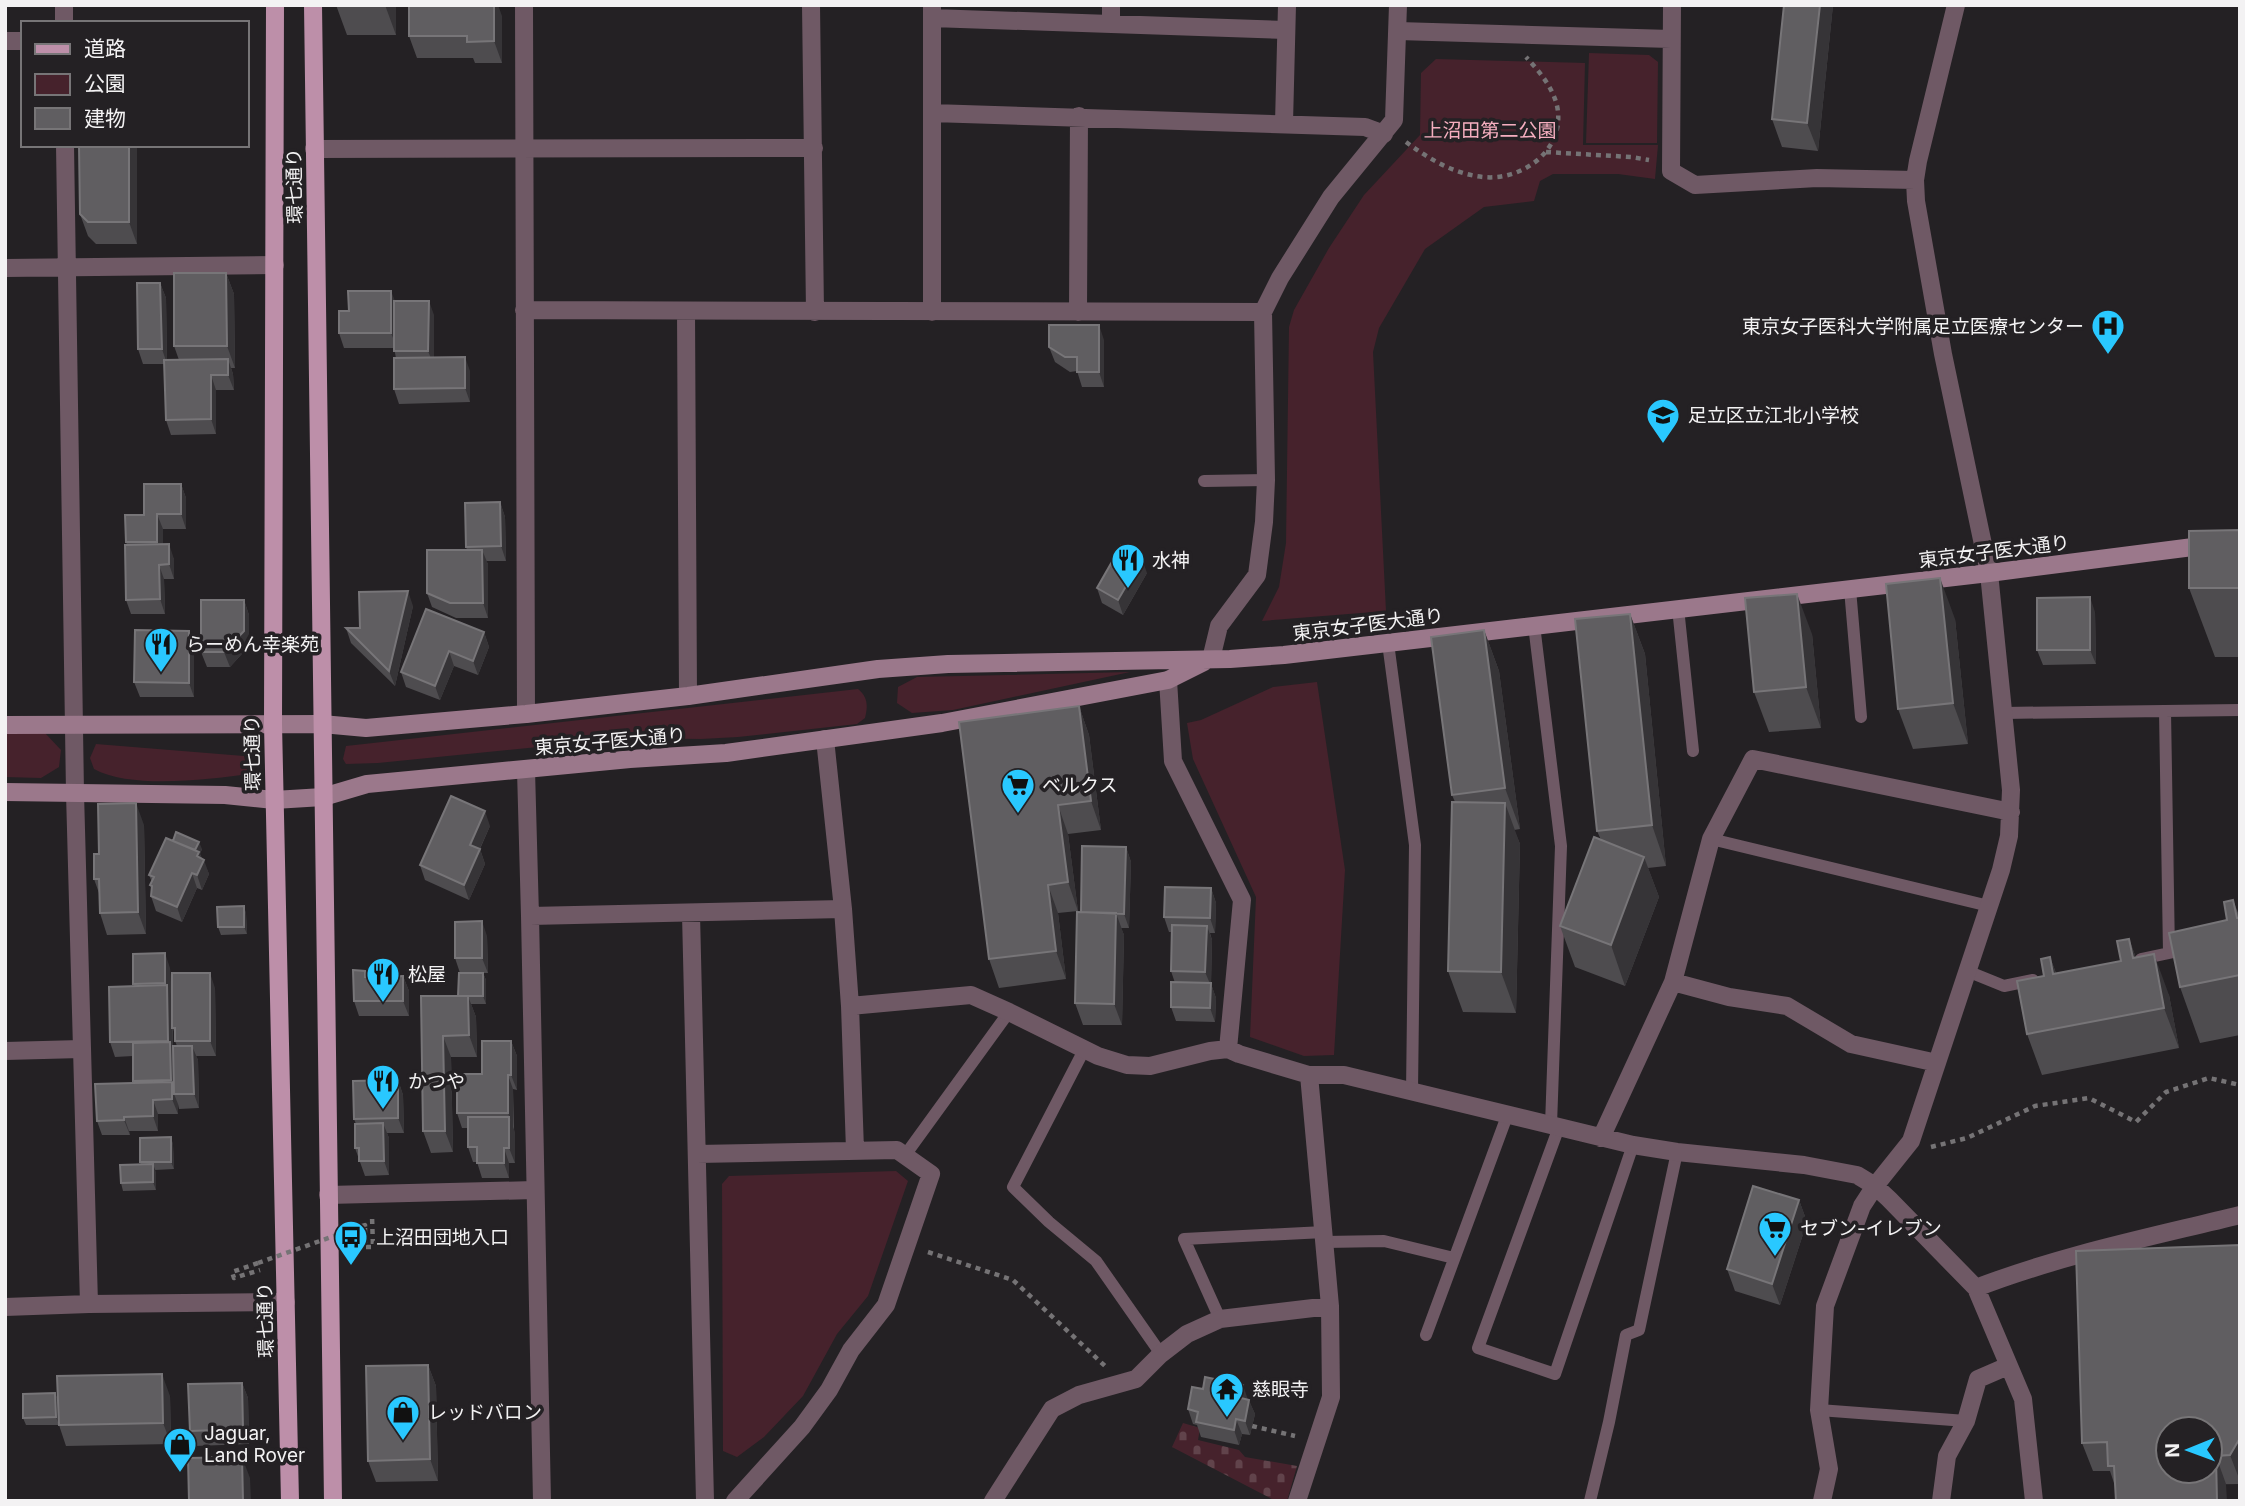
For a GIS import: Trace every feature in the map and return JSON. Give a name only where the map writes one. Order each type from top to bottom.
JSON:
[{"type":"main road","name":"環七通り","points":[[275,5],[272,724],[290,1501]]},
{"type":"main road","name":"環七通り","points":[[313,5],[333,1501]]},
{"type":"street","points":[[524,5],[526,714]]},
{"type":"street","points":[[811,5],[815,312]]},
{"type":"street","points":[[1111,5],[1111,24]]},
{"type":"street","points":[[1284,123],[1287,5]]},
{"type":"street","points":[[1210,659],[1219,625],[1257,575],[1266,480],[1263,312],[1280,278],[1331,197],[1394,120],[1398,5]]},
{"type":"street","points":[[1672,5],[1671,171],[1695,185],[1817,178],[1915,180]]},
{"type":"street","points":[[1822,1501],[1829,1469],[1819,1410],[1825,1306],[1862,1206],[1911,1141],[1989,906],[2009,836],[2011,790],[1989,573],[1943,354],[1916,201],[1915,180],[1956,5]]},
{"type":"street","points":[[932,312],[932,12],[1111,24],[1286,30]]},
{"type":"street","points":[[1398,31],[1671,39]]},
{"type":"street","points":[[932,113],[1284,123],[1365,127],[1384,134]]},
{"type":"street","points":[[1078,312],[1079,116]]},
{"type":"street","points":[[65,147],[75,793],[89,1304]]},
{"type":"street","points":[[314,149],[814,148]]},
{"type":"street","points":[[5,268],[275,265]]},
{"type":"street","points":[[524,310],[1263,312]]},
{"type":"street","points":[[686,311],[688,696]]},
{"type":"street","name":"東京女子医大通り","points":[[5,725],[322,724],[366,728],[688,696],[878,669],[948,664],[1284,655],[2240,541]]},
{"type":"street","name":"東京女子医大通り","points":[[5,792],[225,795],[274,800],[323,797],[368,784],[630,759],[726,753],[955,720],[1168,680],[1210,659]]},
{"type":"street","points":[[1168,680],[1173,761],[1242,900],[1228,1049]]},
{"type":"street","points":[[825,738],[843,909],[850,1006],[855,1150]]},
{"type":"street","points":[[1601,1138],[1674,982],[1711,839],[1753,759],[2011,812]]},
{"type":"street","points":[[526,770],[542,1501]]},
{"type":"street","points":[[530,916],[843,909]]},
{"type":"street","points":[[691,914],[705,1501]]},
{"type":"street","points":[[1674,982],[1729,997],[1787,1006],[1852,1044],[1937,1063]]},
{"type":"street","points":[[850,1006],[971,996],[1084,1050],[1127,1065],[1150,1066],[1228,1049],[1309,1075],[1344,1076],[1633,1145],[1677,1153],[1804,1165],[1857,1175],[1875,1186],[1976,1288],[1982,1299],[2023,1399],[2034,1501]]},
{"type":"street","points":[[5,1051],[81,1049]]},
{"type":"street","points":[[1297,1501],[1331,1397],[1330,1306],[1309,1075]]},
{"type":"street","points":[[697,1154],[897,1150],[931,1174],[886,1305],[852,1350],[803,1427],[736,1501]]},
{"type":"street","points":[[328,1195],[534,1190]]},
{"type":"street","points":[[1976,1288],[2005,1276],[2086,1252],[2240,1216]]},
{"type":"street","points":[[5,1307],[286,1302]]},
{"type":"street","points":[[993,1501],[1052,1409],[1079,1395],[1136,1379],[1161,1354],[1187,1334],[1220,1319],[1330,1306]]},
{"type":"street","points":[[1941,1501],[1947,1456],[1966,1421],[1979,1379],[2008,1366]]},
{"type":"lane","points":[[1204,481],[1266,480]]},
{"type":"lane","points":[[1850,589],[1861,717]]},
{"type":"lane","points":[[1678,608],[1693,751]]},
{"type":"lane","points":[[1534,625],[1561,846],[1555,1126],[1478,1348],[1555,1374],[1633,1145]]},
{"type":"lane","points":[[1388,643],[1415,845],[1412,1092]]},
{"type":"lane","points":[[2004,713],[2240,710]]},
{"type":"lane","points":[[2165,711],[2169,953]]},
{"type":"lane","points":[[1711,839],[1989,906]]},
{"type":"lane","points":[[2131,961],[2204,946]]},
{"type":"lane","points":[[1967,971],[2004,986],[2042,978]]},
{"type":"lane","points":[[906,1154],[1009,1012]]},
{"type":"lane","points":[[1084,1050],[1013,1187],[1049,1222],[1096,1261],[1161,1354]]},
{"type":"lane","points":[[1426,1335],[1507,1115]]},
{"type":"lane","points":[[1590,1501],[1626,1335],[1639,1329],[1677,1153]]},
{"type":"lane","points":[[1220,1319],[1184,1239],[1325,1237],[1384,1241],[1454,1258]]},
{"type":"lane","points":[[1819,1410],[1966,1421]]},
{"type":"path","points":[[1406,142],[1424,156],[1450,169],[1483,177],[1503,177],[1521,172],[1546,152],[1557,128],[1558,111],[1553,93],[1526,56]]},
{"type":"path","points":[[1546,152],[1631,157],[1671,164]]},
{"type":"path","points":[[1911,1141],[1932,1147],[1968,1138],[2035,1106],[2089,1098],[2136,1122],[2166,1092],[2209,1078],[2240,1085]]},
{"type":"path","points":[[260,1270],[234,1278],[232,1272],[365,1225],[365,1248],[373,1247],[373,1233]]},
{"type":"path","points":[[907,1245],[1013,1280],[1123,1383]]},
{"type":"path","points":[[1252,1426],[1317,1441]]},
{"type":"green space","points":[[1589,53],[1649,55],[1658,62],[1657,143],[1586,143]]},
{"type":"green space","name":"上沼田第二公園","points":[[1436,59],[1585,63],[1583,145],[1658,145],[1655,179],[1618,174],[1553,174],[1540,181],[1534,201],[1484,207],[1425,249],[1379,328],[1373,352],[1386,611],[1262,621],[1279,587],[1286,543],[1289,327],[1294,310],[1329,248],[1364,195],[1420,135],[1421,73]]},
{"type":"green space","points":[[1130,672],[953,710],[912,713],[897,703],[898,687],[917,677]]},
{"type":"green space","points":[[1317,682],[1345,870],[1334,1055],[1304,1056],[1250,1037],[1256,897],[1193,759],[1187,723],[1201,720],[1273,687]]},
{"type":"green space","points":[[858,689],[864,695],[867,706],[865,718],[857,724],[738,737],[628,738],[378,763],[346,764],[343,759],[346,746]]},
{"type":"green space","points":[[5,733],[45,733],[61,750],[59,767],[41,778],[5,777]]},
{"type":"green space","points":[[96,744],[244,756],[248,774],[169,781],[127,779],[94,769],[90,758]]},
{"type":"green space","points":[[896,1171],[908,1181],[868,1296],[837,1334],[803,1396],[764,1437],[737,1457],[723,1451],[722,1184],[729,1176]]},
{"type":"green space","points":[[1183,1423],[1200,1428],[1198,1440],[1239,1450],[1245,1457],[1297,1466],[1287,1501],[1276,1501],[1172,1447]]},
{"type":"building","points":[[409,5],[494,5],[494,41],[467,42],[467,36],[409,36]]},
{"type":"building","points":[[1784,5],[1820,5],[1807,123],[1772,119]]},
{"type":"building","points":[[79,147],[129,147],[129,222],[88,222],[80,214]]},
{"type":"building","points":[[174,273],[226,273],[227,346],[174,346]]},
{"type":"building","points":[[137,283],[160,283],[162,349],[138,349]]},
{"type":"building","points":[[348,291],[391,291],[391,333],[339,333],[339,311],[349,311]]},
{"type":"building","points":[[394,301],[429,301],[428,351],[394,351]]},
{"type":"building","points":[[1049,325],[1099,325],[1099,372],[1077,372],[1077,357],[1065,357],[1049,347]]},
{"type":"building","points":[[465,357],[465,388],[394,389],[394,358]]},
{"type":"building","points":[[228,359],[228,375],[211,375],[211,419],[166,420],[164,360]]},
{"type":"building","points":[[144,484],[181,484],[181,514],[157,514],[157,542],[126,542],[125,515],[144,515]]},
{"type":"building","points":[[500,502],[501,546],[466,547],[465,503]]},
{"type":"building","points":[[2240,530],[2240,588],[2189,588],[2189,531]]},
{"type":"building","points":[[169,544],[169,564],[159,565],[160,599],[126,600],[125,545]]},
{"type":"building","points":[[1121,546],[1142,559],[1118,600],[1097,588]]},
{"type":"building","points":[[427,550],[482,550],[483,603],[450,603],[427,593]]},
{"type":"building","points":[[1940,578],[1953,703],[1898,709],[1886,584]]},
{"type":"building","points":[[408,591],[389,671],[346,628],[360,628],[359,592]]},
{"type":"building","points":[[1797,594],[1806,687],[1754,692],[1745,598]]},
{"type":"building","points":[[2090,597],[2090,650],[2037,650],[2037,598]]},
{"type":"building","points":[[201,600],[244,600],[244,631],[224,652],[201,652]]},
{"type":"building","points":[[426,609],[484,632],[473,661],[449,651],[435,686],[401,672]]},
{"type":"building","points":[[1630,614],[1652,825],[1597,831],[1575,619]]},
{"type":"building","points":[[135,630],[189,631],[189,683],[134,682]]},
{"type":"building","points":[[1484,630],[1505,788],[1452,795],[1431,637]]},
{"type":"building","points":[[1079,706],[1091,801],[1058,805],[1068,882],[1048,885],[1056,951],[989,959],[959,722]]},
{"type":"building","points":[[451,796],[485,811],[470,845],[480,849],[464,885],[420,865]]},
{"type":"building","points":[[1452,802],[1505,803],[1501,972],[1448,971]]},
{"type":"building","points":[[136,803],[138,912],[100,913],[99,879],[94,879],[94,854],[99,854],[98,804]]},
{"type":"building","points":[[176,832],[199,842],[195,850],[173,841]]},
{"type":"building","points":[[1594,837],[1644,857],[1611,945],[1560,926]]},
{"type":"building","points":[[166,838],[199,852],[197,856],[204,860],[197,875],[192,873],[177,907],[151,896],[150,885],[154,877],[149,875]]},
{"type":"building","points":[[1082,846],[1126,847],[1124,914],[1081,912]]},
{"type":"building","points":[[1165,887],[1211,888],[1210,918],[1164,917]]},
{"type":"building","points":[[2233,900],[2237,918],[2240,918],[2240,975],[2180,987],[2169,933],[2227,920],[2224,902]]},
{"type":"building","points":[[244,906],[244,927],[218,927],[217,907]]},
{"type":"building","points":[[1077,912],[1116,913],[1114,1004],[1075,1003]]},
{"type":"building","points":[[482,921],[482,958],[455,958],[455,922]]},
{"type":"building","points":[[1172,925],[1207,926],[1205,972],[1171,971]]},
{"type":"building","points":[[2129,939],[2133,958],[2154,954],[2164,1008],[2027,1034],[2017,981],[2044,976],[2041,959],[2050,957],[2053,974],[2121,961],[2117,941]]},
{"type":"building","points":[[165,953],[165,983],[133,984],[133,954]]},
{"type":"building","points":[[353,970],[365,971],[365,977],[403,976],[403,1001],[354,1001]]},
{"type":"building","points":[[172,973],[210,973],[210,1041],[175,1041],[175,1028],[172,1028]]},
{"type":"building","points":[[459,973],[483,973],[483,996],[458,996]]},
{"type":"building","points":[[1171,982],[1211,983],[1210,1008],[1171,1007]]},
{"type":"building","points":[[167,985],[168,1041],[110,1042],[109,987]]},
{"type":"building","points":[[421,996],[468,996],[469,1035],[443,1036],[445,1131],[423,1131]]},
{"type":"building","points":[[482,1041],[511,1041],[508,1113],[457,1113],[457,1074],[482,1074]]},
{"type":"building","points":[[170,1042],[171,1080],[133,1081],[133,1043]]},
{"type":"building","points":[[173,1046],[192,1046],[194,1094],[174,1094]]},
{"type":"building","points":[[398,1080],[398,1118],[354,1119],[353,1081]]},
{"type":"building","points":[[172,1082],[172,1099],[153,1100],[153,1116],[97,1121],[95,1084]]},
{"type":"building","points":[[468,1117],[509,1117],[509,1148],[504,1148],[504,1163],[477,1163],[477,1147],[468,1147]]},
{"type":"building","points":[[383,1123],[384,1161],[359,1161],[359,1148],[355,1148],[355,1124]]},
{"type":"building","points":[[171,1137],[171,1162],[140,1162],[140,1138]]},
{"type":"building","points":[[153,1164],[153,1182],[121,1183],[120,1165]]},
{"type":"building","points":[[1753,1186],[1799,1200],[1772,1284],[1727,1269]]},
{"type":"building","points":[[2240,1245],[2240,1438],[2230,1455],[2224,1455],[2224,1415],[2154,1415],[2154,1485],[2217,1485],[2217,1501],[2116,1501],[2114,1466],[2108,1466],[2107,1442],[2082,1443],[2076,1251]]},
{"type":"building","points":[[428,1365],[430,1459],[368,1461],[366,1366]]},
{"type":"building","points":[[162,1374],[163,1423],[59,1425],[57,1376]]},
{"type":"building","points":[[1205,1377],[1243,1385],[1241,1398],[1249,1400],[1245,1421],[1236,1419],[1234,1430],[1196,1422],[1198,1412],[1188,1409],[1192,1387],[1203,1389]]},
{"type":"building","points":[[242,1383],[243,1429],[190,1431],[188,1384]]},
{"type":"building","points":[[55,1393],[56,1417],[23,1418],[23,1394]]},
{"type":"building","points":[[242,1457],[243,1501],[189,1501],[188,1458]]},
{"type":"place","name":"東京女子医科大学附属足立医療センター","points":[[2108,356]]},
{"type":"place","name":"足立区立江北小学校","points":[[1663,445]]},
{"type":"place","name":"水神","points":[[1128,590]]},
{"type":"place","name":"らーめん幸楽苑","points":[[161,674]]},
{"type":"place","name":"ベルクス","points":[[1018,815]]},
{"type":"place","name":"松屋","points":[[383,1004]]},
{"type":"place","name":"かつや","points":[[383,1111]]},
{"type":"place","name":"セブン-イレブン","points":[[1775,1258]]},
{"type":"place","name":"上沼田団地入口","points":[[351,1267]]},
{"type":"place","name":"慈眼寺","points":[[1227,1419]]},
{"type":"place","name":"レッドバロン","points":[[403,1442]]},
{"type":"place","name":"Jaguar, Land Rover","points":[[180,1474]]}]
